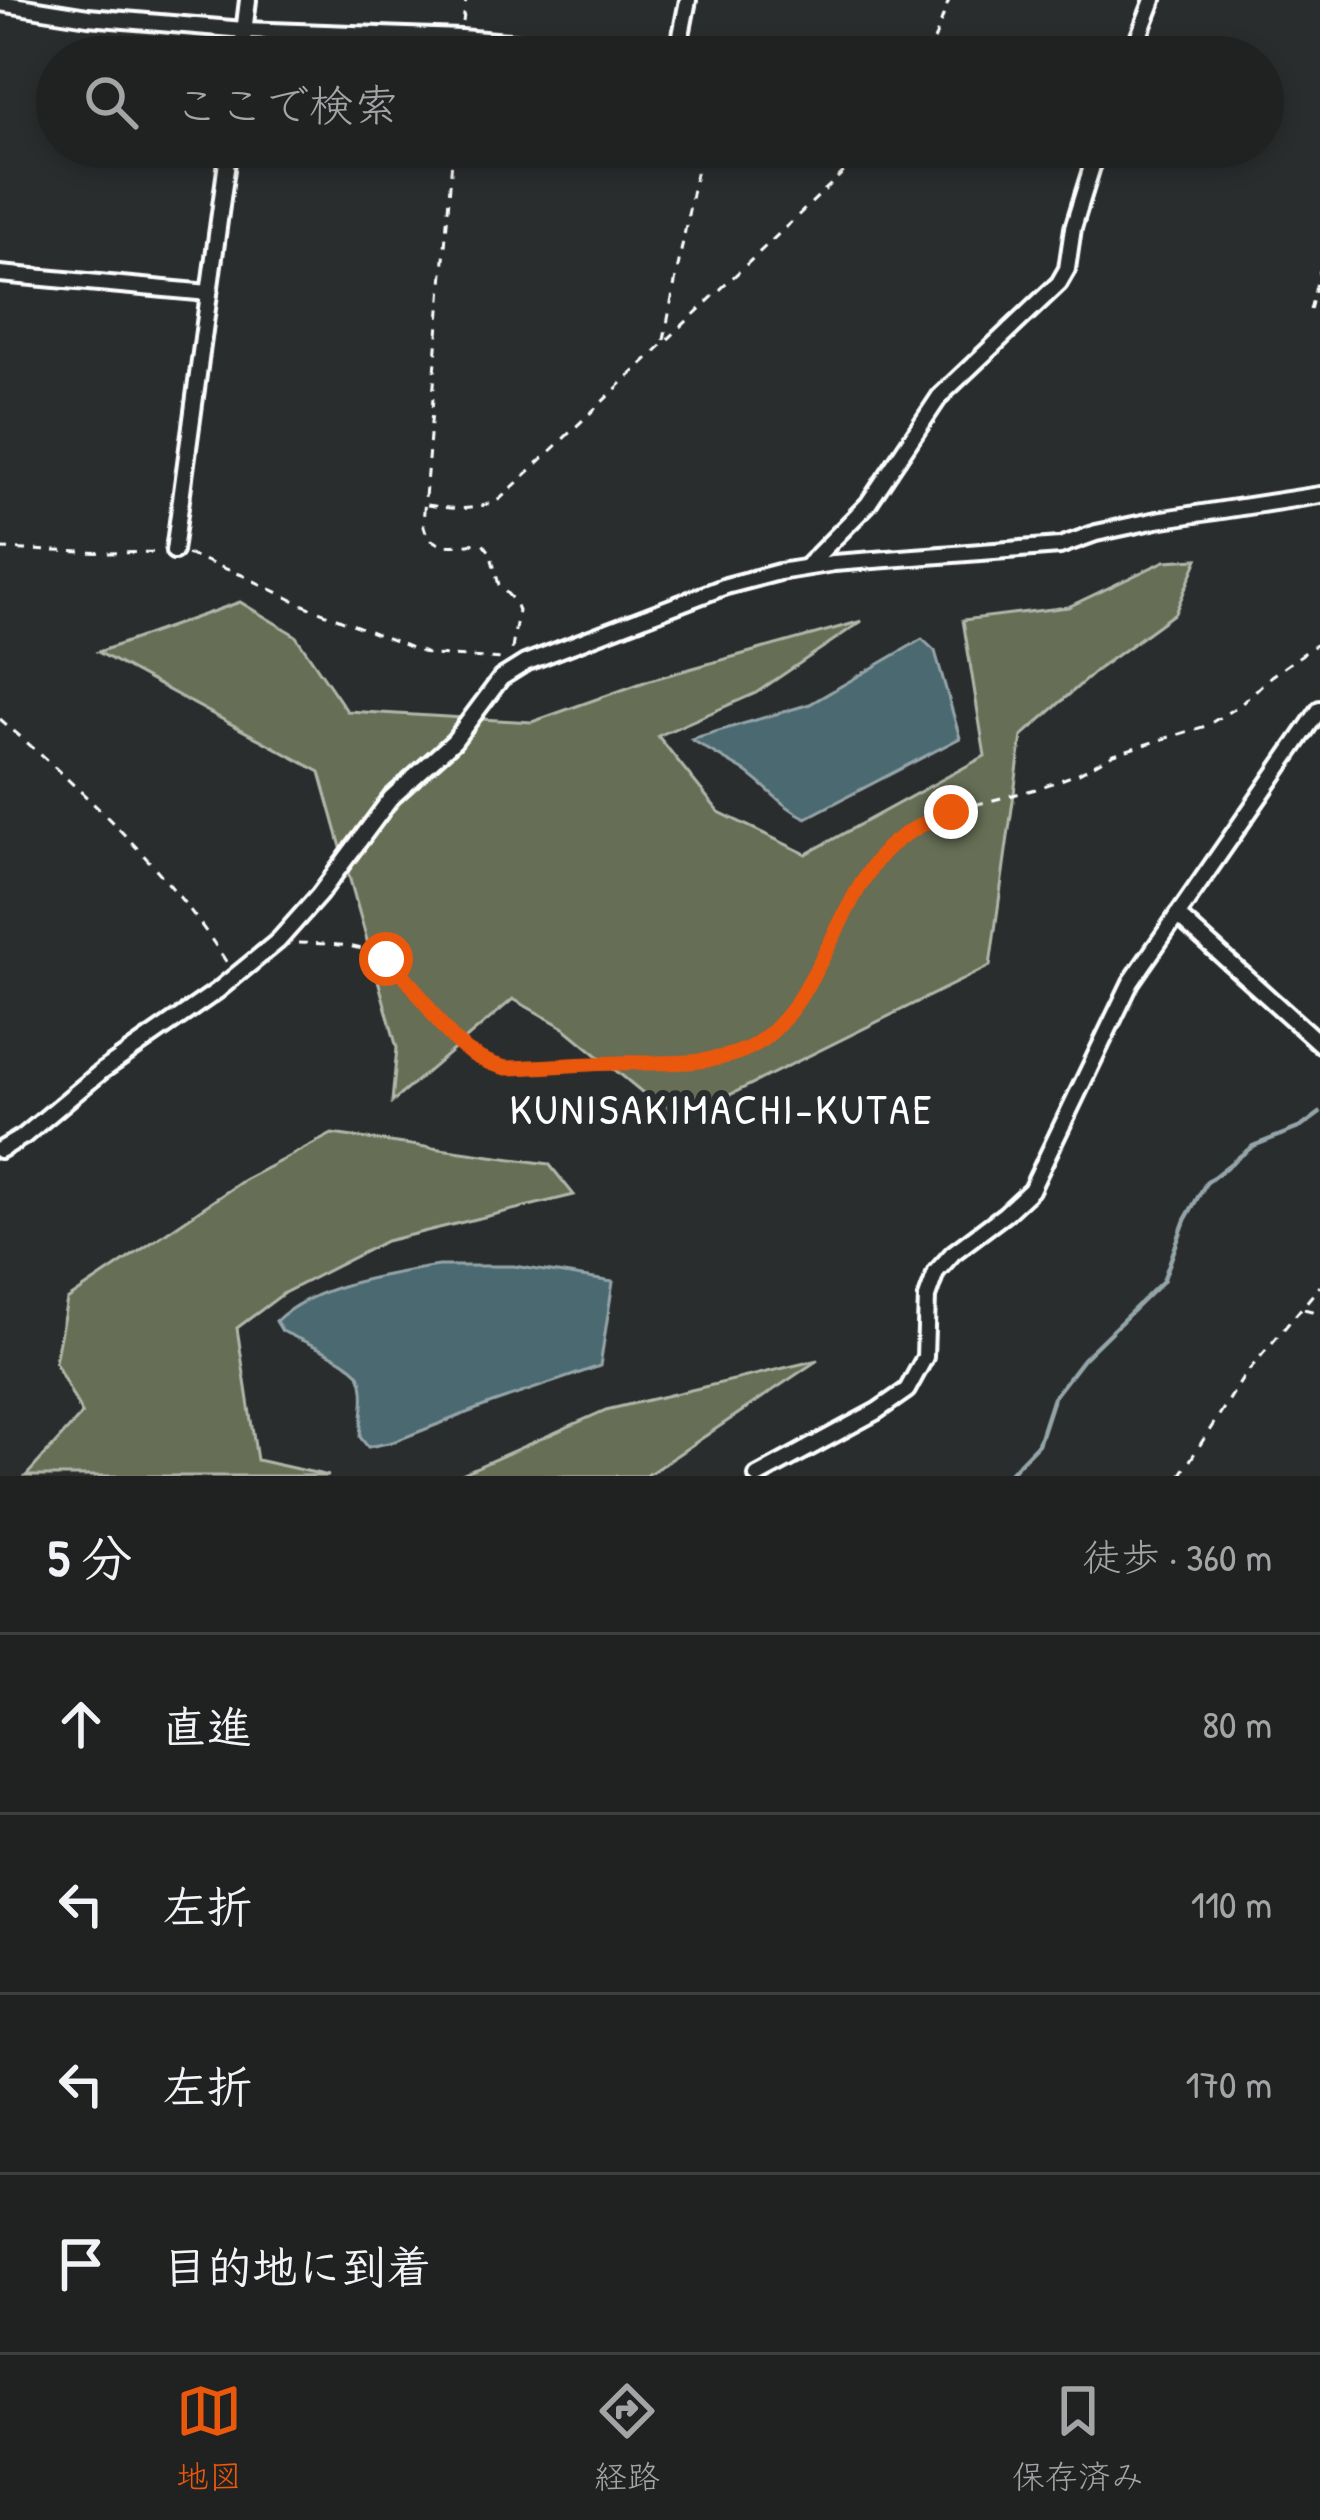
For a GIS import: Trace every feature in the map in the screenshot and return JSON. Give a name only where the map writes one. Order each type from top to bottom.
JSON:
[{"type":"street","points":[[243,36],[248,0]]},
{"type":"street","points":[[681,36],[688,0]]},
{"type":"street","points":[[1139,36],[1153,0]]},
{"type":"street","points":[[0,3],[88,17],[244,30],[407,36]]},
{"type":"street","points":[[174,551],[226,168]]},
{"type":"street","points":[[805,568],[868,504],[940,395],[1059,283],[1067,269],[1073,228],[1092,168]]},
{"type":"street","points":[[0,274],[209,293]]},
{"type":"street","points":[[0,1150],[278,941],[319,895],[383,807],[454,742],[510,666],[726,586],[805,568],[1060,545],[1157,520],[1320,495]]},
{"type":"street","points":[[757,1476],[877,1411],[912,1383],[925,1357],[927,1297],[936,1272],[1036,1183],[1115,1010],[1139,969],[1320,709]]},
{"type":"street","points":[[1177,915],[1320,1044]]},
{"type":"path","points":[[461,36],[466,0]]},
{"type":"path","points":[[936,36],[949,0]]},
{"type":"path","points":[[0,549],[192,555],[430,655],[510,666],[518,611],[499,585],[490,551],[482,544],[448,547],[432,542],[423,523],[451,168]]},
{"type":"path","points":[[664,342],[697,168]]},
{"type":"path","points":[[425,504],[461,511],[500,499],[848,168]]},
{"type":"path","points":[[1310,310],[1320,270]]},
{"type":"path","points":[[278,941],[360,948],[386,959],[463,1050],[492,1065],[688,1063],[719,1058],[765,1038],[782,1021],[804,991],[867,874],[901,837],[951,812],[1036,789],[1129,748],[1206,726],[1320,642]]},
{"type":"path","points":[[0,719],[112,821],[207,932],[235,976]]},
{"type":"path","points":[[1180,1476],[1246,1375],[1320,1286]]},
{"type":"path","points":[[1302,1309],[1320,1313]]},
{"type":"green space","points":[[1198,559],[1175,613],[1098,669],[1022,736],[990,966],[677,1121],[563,1027],[513,999],[392,1102],[397,1048],[320,772],[98,652],[240,602],[295,635],[347,711],[532,722],[650,680],[862,621],[756,693],[658,736],[719,812],[806,854],[985,756],[963,620],[1068,607],[1165,561]]},
{"type":"green space","points":[[332,1134],[549,1164],[574,1195],[386,1241],[284,1293],[237,1328],[257,1460],[329,1476],[26,1476],[82,1414],[55,1362],[67,1300],[244,1180]]},
{"type":"green space","points":[[818,1360],[646,1476],[457,1476],[606,1410]]},
{"type":"water","points":[[922,639],[935,651],[960,738],[806,818],[743,770],[691,739],[810,704]]},
{"type":"water","points":[[438,1266],[514,1266],[613,1282],[600,1366],[368,1447],[360,1437],[360,1377],[337,1357],[282,1331],[276,1321],[331,1290]]},
{"type":"waterway","points":[[1007,1476],[1038,1444],[1053,1398],[1083,1359],[1163,1281],[1185,1220],[1206,1183],[1253,1146],[1301,1127],[1320,1113]]},
{"type":"district","name":"KUNISAKIMACHI-KUTAE","points":[[722,1108]]},
{"type":"route","points":[[386,959],[463,1050],[492,1065],[688,1063],[719,1058],[765,1038],[782,1021],[883,852],[925,822],[951,812]]}]
